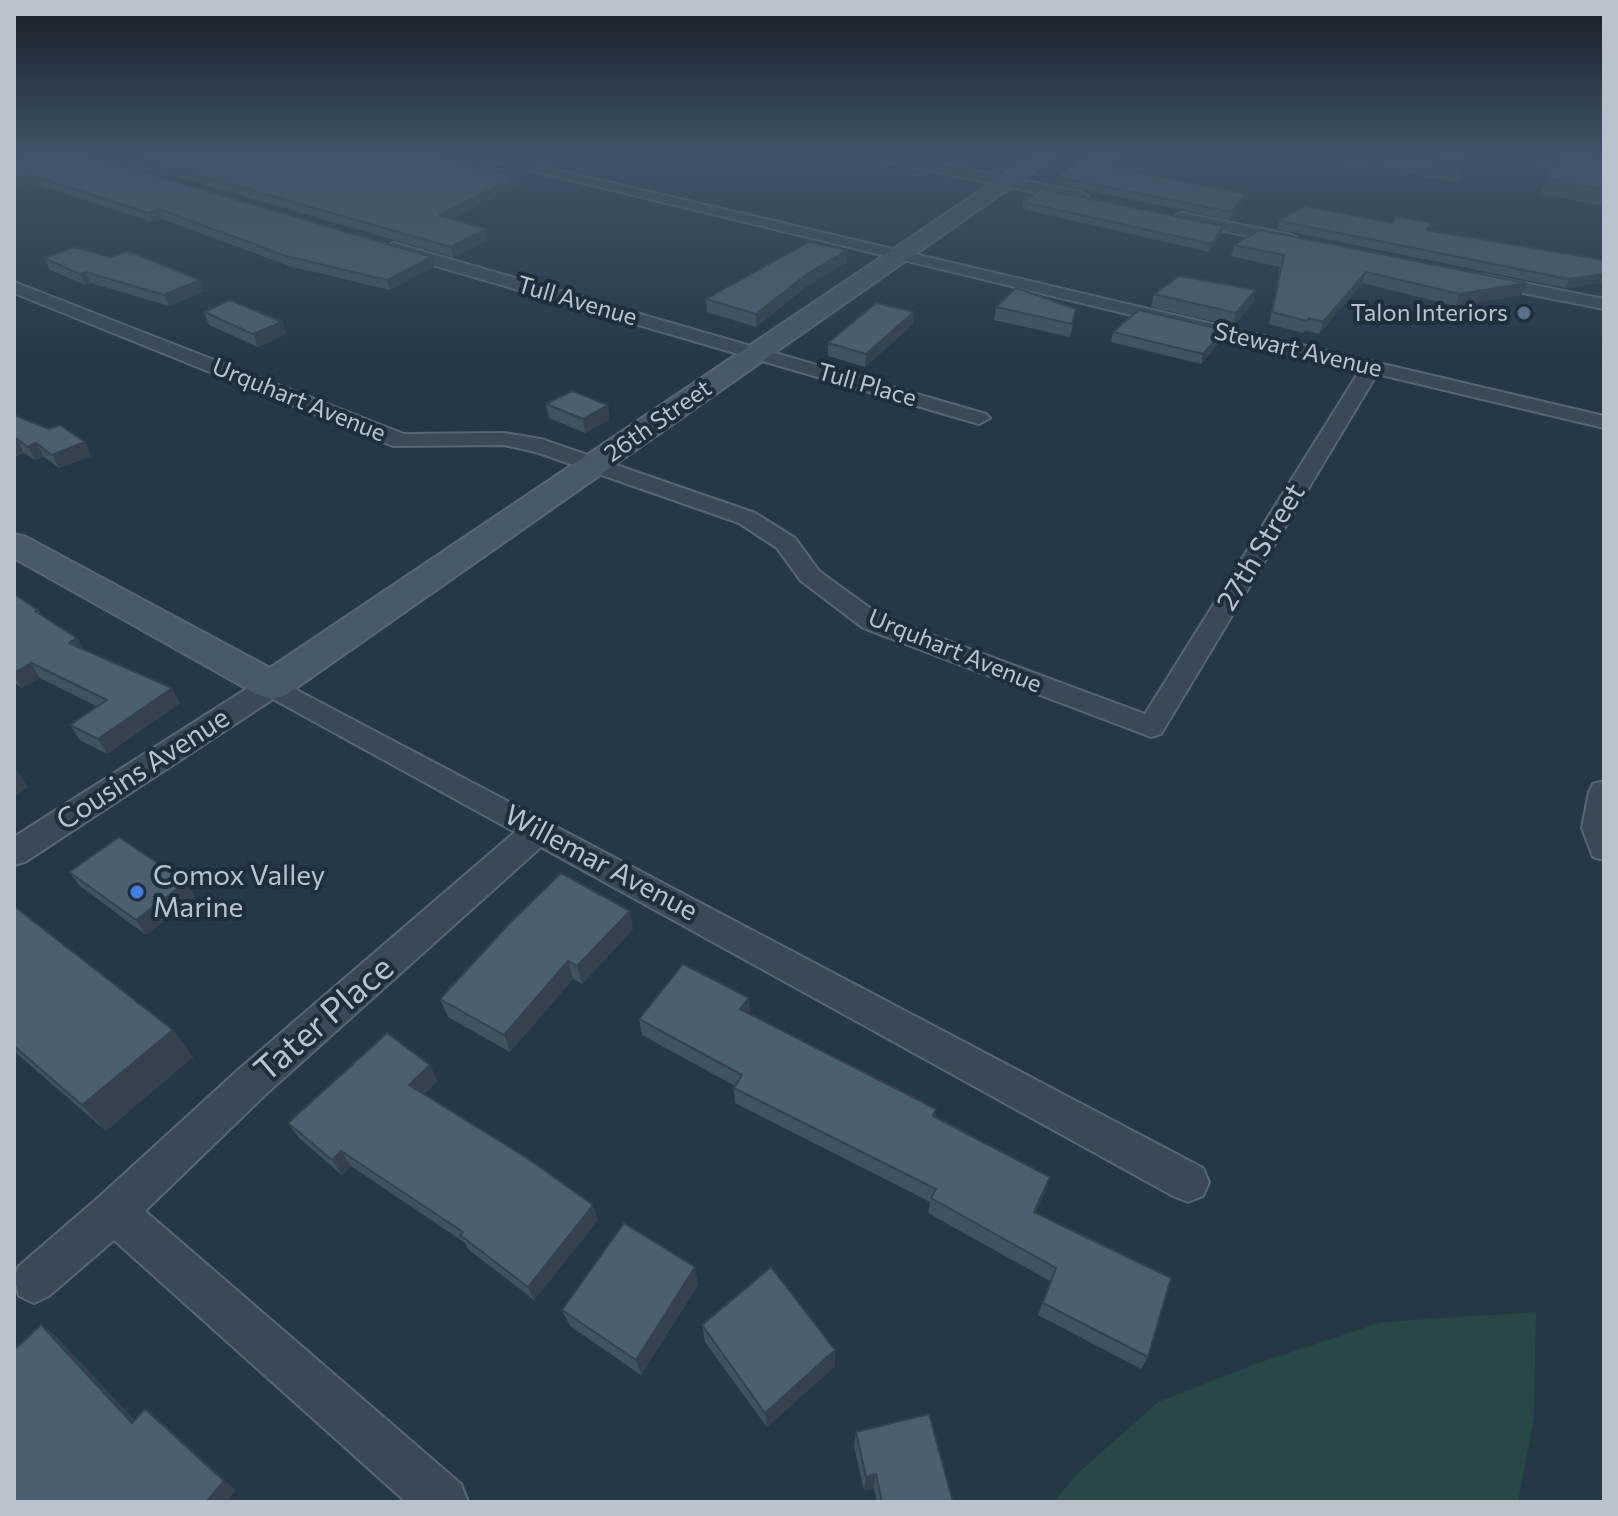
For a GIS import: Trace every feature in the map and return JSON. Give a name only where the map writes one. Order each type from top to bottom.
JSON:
[{"type":"street","name":"Stewart Avenue","points":[[771,227],[1604,422]]},
{"type":"street","name":"26th Street","points":[[272,686],[941,227]]},
{"type":"street","points":[[1226,227],[1313,245]]},
{"type":"street","name":"Tull Avenue","points":[[378,244],[755,353]]},
{"type":"street","points":[[1466,276],[1604,304]]},
{"type":"street","name":"Urquhart Avenue","points":[[14,287],[401,441],[504,439],[541,446],[747,518],[786,543],[810,576],[872,622],[1151,727]]},
{"type":"street","name":"Tull Place","points":[[755,353],[979,418]]},
{"type":"street","name":"27th Street","points":[[1151,727],[1372,366]]},
{"type":"street","name":"Willemar Avenue","points":[[14,544],[1188,1182]]},
{"type":"street","name":"Cousins Avenue","points":[[14,853],[272,686]]},
{"type":"street","points":[[1604,792],[1598,828],[1604,848]]},
{"type":"street","name":"Tater Place","points":[[34,1281],[114,1212],[252,1082],[539,830]]},
{"type":"street","points":[[114,1212],[443,1502]]},
{"type":"green space","points":[[1536,1312],[1534,1417],[1518,1502],[1054,1502],[1076,1475],[1158,1402],[1255,1364],[1382,1322]]},
{"type":"building","points":[[207,227],[329,227],[432,257],[387,280],[286,256]]},
{"type":"building","points":[[380,227],[486,229],[451,247]]},
{"type":"building","points":[[1134,227],[1223,227],[1211,244]]},
{"type":"building","points":[[1308,227],[1428,227],[1426,230],[1604,260],[1604,274],[1569,279]]},
{"type":"building","points":[[1260,230],[1526,283],[1460,294],[1366,272],[1323,322],[1309,318],[1307,321],[1272,312],[1284,255],[1234,245]]},
{"type":"building","points":[[809,242],[847,250],[807,274],[756,314],[706,299]]},
{"type":"building","points":[[74,247],[110,257],[128,251],[200,280],[164,295],[86,272],[80,274],[44,258]]},
{"type":"building","points":[[1180,276],[1256,290],[1236,313],[1154,294]]},
{"type":"building","points":[[1016,288],[1076,309],[1072,324],[996,307]]},
{"type":"building","points":[[230,300],[282,322],[253,334],[204,312]]},
{"type":"building","points":[[876,303],[914,312],[866,354],[828,343]]},
{"type":"building","points":[[1139,310],[1224,330],[1203,354],[1113,332]]},
{"type":"building","points":[[572,391],[608,405],[583,419],[546,404]]},
{"type":"building","points":[[14,415],[49,429],[60,425],[85,442],[52,455],[36,443],[28,447],[14,440]]},
{"type":"building","points":[[14,594],[77,638],[69,643],[172,688],[98,739],[70,725],[107,700],[31,663],[14,673]]},
{"type":"building","name":"Comox Valley Marine","points":[[119,837],[186,882],[136,920],[69,872]]},
{"type":"building","points":[[561,873],[630,911],[577,966],[568,961],[504,1035],[440,999],[508,925]]},
{"type":"building","points":[[14,906],[173,1030],[82,1105],[14,1046]]},
{"type":"building","points":[[683,964],[749,998],[740,1009],[936,1109],[933,1116],[1050,1177],[1034,1212],[1171,1278],[1148,1357],[1043,1303],[1056,1268],[931,1198],[936,1189],[734,1088],[742,1075],[639,1019]]},
{"type":"building","points":[[387,1033],[430,1065],[409,1085],[527,1158],[593,1205],[528,1287],[460,1235],[463,1232],[341,1151],[332,1160],[288,1123]]},
{"type":"building","points":[[624,1223],[695,1267],[636,1360],[562,1310]]},
{"type":"building","points":[[771,1267],[835,1350],[765,1413],[702,1325]]},
{"type":"building","points":[[41,1325],[132,1423],[145,1409],[224,1481],[206,1502],[14,1500],[14,1350]]},
{"type":"building","points":[[929,1414],[953,1502],[882,1502],[876,1474],[866,1477],[856,1432]]},
{"type":"place","name":"Talon Interiors","points":[[1524,313]]},
{"type":"place","name":"Comox Valley Marine","points":[[137,892]]}]
